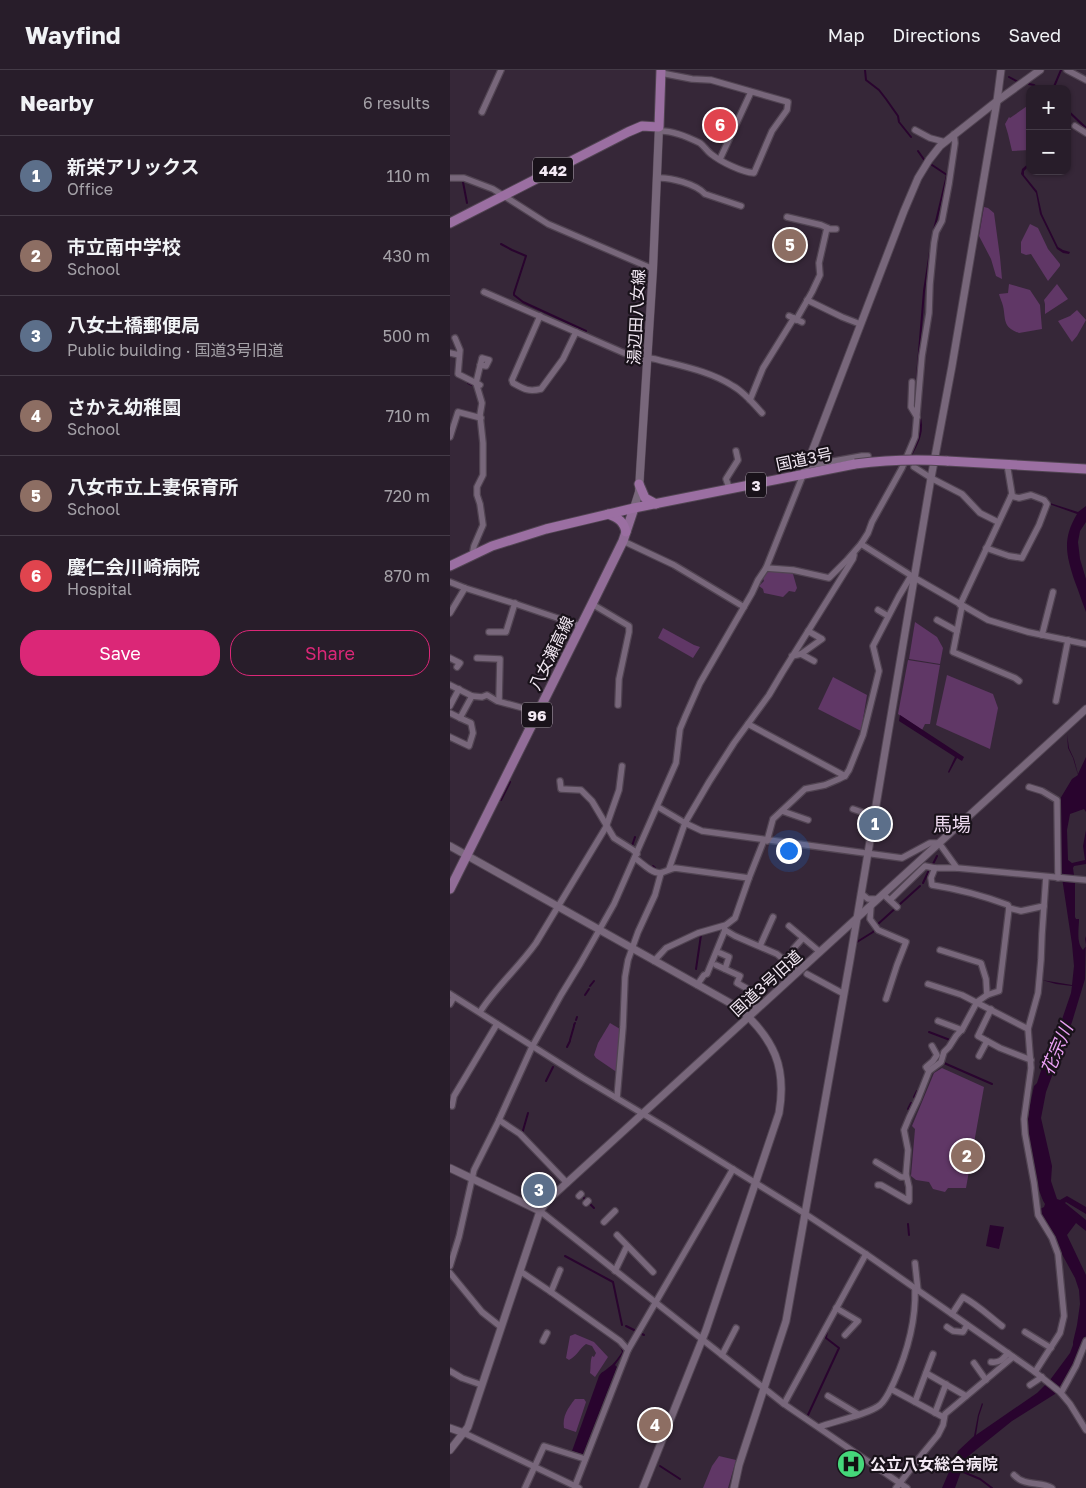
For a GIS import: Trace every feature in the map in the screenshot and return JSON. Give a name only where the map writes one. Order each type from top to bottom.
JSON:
[{"type":"highway","points":[[659,129],[661,71]]},
{"type":"highway","name":"442","points":[[450,223],[628,132],[642,126],[659,129]]},
{"type":"highway","name":"国道3号","points":[[450,566],[492,546],[546,529],[634,508],[730,490],[804,471],[879,461],[911,459],[1086,468]]},
{"type":"highway","points":[[639,484],[644,498],[657,504]]},
{"type":"highway","points":[[608,514],[621,520],[624,526],[624,537]]},
{"type":"main road","name":"湯辺田八女線","points":[[634,508],[639,484],[653,268],[659,129]]},
{"type":"main road","name":"八女瀬高線","points":[[450,889],[592,604],[624,537],[634,508]]},
{"type":"street","points":[[482,112],[501,70]]},
{"type":"street","points":[[697,78],[698,70]]},
{"type":"street","points":[[734,1488],[739,1465],[786,1321],[844,994],[913,577],[952,367],[1002,70]]},
{"type":"street","points":[[450,1266],[459,1237],[472,1178],[532,1047],[614,904],[676,763],[680,728],[700,683],[766,568],[918,178],[927,162],[954,134],[1040,70]]},
{"type":"street","points":[[1067,70],[1086,80]]},
{"type":"street","points":[[659,129],[667,130],[702,144],[706,150],[720,159],[746,172],[754,172],[772,131],[787,110],[788,102],[711,80],[661,71]]},
{"type":"street","points":[[720,159],[751,92]]},
{"type":"street","points":[[1075,126],[1086,133]]},
{"type":"street","points":[[915,130],[930,138],[945,142]]},
{"type":"street","points":[[766,568],[794,570],[829,578],[861,544],[891,489],[915,437],[922,356],[929,314],[934,243],[936,232],[942,221],[949,184],[955,143],[954,134]]},
{"type":"street","points":[[450,178],[464,178],[493,189],[548,224],[653,268]]},
{"type":"street","points":[[657,178],[685,183],[701,189],[706,194],[741,206]]},
{"type":"street","points":[[787,217],[827,228],[836,228]]},
{"type":"street","points":[[750,400],[763,368],[807,300],[820,275],[819,263],[827,228]]},
{"type":"street","points":[[484,292],[631,356],[647,360],[655,358],[701,371],[735,387],[762,413]]},
{"type":"street","points":[[807,300],[860,324]]},
{"type":"street","points":[[540,316],[512,380],[513,383],[526,390],[541,389],[563,359],[576,332]]},
{"type":"street","points":[[455,338],[460,350],[458,374],[478,384]]},
{"type":"street","points":[[450,353],[459,355]]},
{"type":"street","points":[[472,556],[483,525],[477,494],[477,487],[483,474],[482,403],[478,384],[480,365]]},
{"type":"street","points":[[912,382],[911,407],[917,417]]},
{"type":"street","points":[[450,411],[481,418]]},
{"type":"street","points":[[450,437],[458,414]]},
{"type":"street","points":[[730,490],[726,478],[738,460],[736,451]]},
{"type":"street","points":[[804,471],[868,456]]},
{"type":"street","points":[[1006,464],[1012,494],[961,606],[953,652],[1016,678],[1019,681]]},
{"type":"street","points":[[914,466],[931,478],[962,494],[980,513],[998,522]]},
{"type":"street","points":[[986,548],[1009,556],[1022,558],[1039,525],[1047,504],[1044,500],[1031,495],[1019,498],[1011,496]]},
{"type":"street","points":[[624,537],[744,607]]},
{"type":"street","points":[[861,544],[961,606],[988,620],[1003,626],[1086,644]]},
{"type":"street","points":[[669,869],[685,823],[709,782],[769,695],[853,559],[856,550]]},
{"type":"street","points":[[654,961],[666,948],[698,932],[724,927],[735,918],[772,820],[805,789],[825,785],[845,776],[860,743],[868,718],[878,672],[873,646],[888,616],[913,577]]},
{"type":"street","points":[[450,582],[581,626]]},
{"type":"street","points":[[450,613],[465,588]]},
{"type":"street","points":[[1042,635],[1053,592]]},
{"type":"street","points":[[489,632],[506,632],[515,603]]},
{"type":"street","points":[[592,604],[629,626],[619,679],[618,706]]},
{"type":"street","points":[[878,610],[888,616]]},
{"type":"street","points":[[937,620],[957,631]]},
{"type":"street","points":[[792,656],[801,654],[822,639],[808,631]]},
{"type":"street","points":[[1056,701],[1068,640]]},
{"type":"street","points":[[801,654],[814,661]]},
{"type":"street","points":[[450,658],[460,663],[457,668]]},
{"type":"street","points":[[477,658],[500,659],[499,701]]},
{"type":"street","points":[[450,684],[472,696],[482,697],[487,695],[499,701],[538,712]]},
{"type":"street","points":[[450,706],[459,689]]},
{"type":"street","points":[[460,718],[472,696]]},
{"type":"street","name":"国道3号旧道","points":[[540,1211],[548,1200],[642,1113],[1086,709]]},
{"type":"street","points":[[450,713],[471,723],[473,733],[469,746],[450,737]]},
{"type":"street","points":[[748,724],[845,776]]},
{"type":"street","points":[[480,1012],[490,996],[528,954],[606,827],[619,790],[622,766]]},
{"type":"street","points":[[560,781],[561,789],[581,790],[592,801],[614,838],[633,850],[636,856],[651,870],[661,873],[675,868],[749,878]]},
{"type":"street","points":[[1029,787],[1042,791],[1057,800],[1059,878]]},
{"type":"street","points":[[658,807],[702,831],[765,841],[902,858],[930,843],[938,843],[957,868]]},
{"type":"street","points":[[853,809],[873,816]]},
{"type":"street","points":[[782,811],[808,820]]},
{"type":"street","points":[[450,846],[739,1008],[762,1032],[773,1050],[782,1077],[782,1096],[779,1113],[756,1183],[702,1339],[642,1488]]},
{"type":"street","points":[[890,900],[925,866],[1083,880]]},
{"type":"street","points":[[935,868],[931,878],[932,884],[992,899],[1008,905],[1009,908],[1021,911],[1044,906]]},
{"type":"street","points":[[617,1098],[625,977],[632,948],[655,895],[661,873]]},
{"type":"street","points":[[1035,1372],[1060,1333],[1063,1325],[1064,1309],[1058,1254],[1052,1238],[1038,1215],[1024,1119],[1031,1060],[1028,1029],[1038,993],[1046,877]]},
{"type":"street","points":[[861,893],[868,899],[877,899]]},
{"type":"street","points":[[883,894],[897,907]]},
{"type":"street","points":[[871,905],[870,920],[878,930],[906,942],[886,999]]},
{"type":"street","points":[[878,1185],[910,1201],[906,1176],[908,1150],[904,1128],[929,1071],[941,1062],[944,1052],[962,1030],[977,1002],[999,992],[1009,908]]},
{"type":"street","points":[[760,946],[773,917]]},
{"type":"street","points":[[789,926],[820,952]]},
{"type":"street","points":[[724,927],[735,936],[777,954],[798,972]]},
{"type":"street","points":[[697,985],[704,975],[707,974],[724,927]]},
{"type":"street","points":[[794,948],[804,938]]},
{"type":"street","points":[[940,950],[981,964],[986,979],[987,996]]},
{"type":"street","points":[[720,953],[729,958],[725,969]]},
{"type":"street","points":[[974,968],[979,963]]},
{"type":"street","points":[[716,965],[740,976],[737,983],[757,994],[758,996],[753,1006],[755,1011]]},
{"type":"street","points":[[807,974],[844,994]]},
{"type":"street","points":[[928,984],[962,995],[1028,1029]]},
{"type":"street","points":[[450,1004],[452,996],[480,1012],[532,1047],[756,1183],[866,1254],[1044,1379],[1060,1392],[1070,1404],[1086,1430]]},
{"type":"street","points":[[991,1009],[978,1036],[1000,1048],[1031,1060]]},
{"type":"street","points":[[938,1021],[962,1030]]},
{"type":"street","points":[[452,1106],[454,1096],[497,1024]]},
{"type":"street","points":[[979,1056],[987,1041]]},
{"type":"street","points":[[929,1071],[926,1066],[937,1055],[932,1046]]},
{"type":"street","points":[[499,1120],[520,1134],[566,1183]]},
{"type":"street","points":[[876,1162],[901,1176],[906,1176]]},
{"type":"street","points":[[450,1168],[540,1211],[784,1404],[908,1488]]},
{"type":"street","points":[[450,1428],[464,1432],[577,1487],[585,1459],[628,1350],[733,1169]]},
{"type":"street","points":[[450,1450],[468,1427],[540,1211]]},
{"type":"street","points":[[604,1222],[615,1211]]},
{"type":"street","points":[[617,1235],[653,1272]]},
{"type":"street","points":[[615,1271],[627,1246]]},
{"type":"street","points":[[784,1404],[866,1254]]},
{"type":"street","points":[[819,1427],[879,1405],[886,1398],[902,1364],[915,1312],[917,1290],[915,1263]]},
{"type":"street","points":[[551,1292],[560,1270]]},
{"type":"street","points":[[520,1271],[620,1341],[628,1350]]},
{"type":"street","points":[[450,1273],[482,1312],[502,1324]]},
{"type":"street","points":[[952,1314],[963,1297],[977,1304],[980,1309],[1002,1326]]},
{"type":"street","points":[[836,1308],[858,1321],[845,1335]]},
{"type":"street","points":[[502,1324],[511,1318]]},
{"type":"street","points":[[947,1327],[953,1331],[962,1332],[967,1326]]},
{"type":"street","points":[[722,1355],[736,1328]]},
{"type":"street","points":[[1026,1332],[1051,1348]]},
{"type":"street","points":[[543,1341],[547,1333]]},
{"type":"street","points":[[1060,1392],[1076,1366],[1086,1341]]},
{"type":"street","points":[[991,1362],[998,1363],[1002,1361],[1008,1353]]},
{"type":"street","points":[[915,1402],[933,1354]]},
{"type":"street","points":[[896,1488],[938,1435],[943,1425],[945,1414],[1013,1357]]},
{"type":"street","points":[[974,1363],[986,1380]]},
{"type":"street","points":[[450,1371],[462,1378],[482,1385]]},
{"type":"street","points":[[926,1373],[966,1396]]},
{"type":"street","points":[[1030,1385],[1044,1379]]},
{"type":"street","points":[[935,1413],[946,1384]]},
{"type":"street","points":[[891,1389],[943,1417]]},
{"type":"street","points":[[828,1396],[858,1414]]},
{"type":"street","points":[[525,1488],[544,1446],[585,1459]]},
{"type":"street","points":[[1014,1475],[1025,1482],[1052,1488]]},
{"type":"shaded area","points":[[1026,107],[1026,150],[1012,151],[1005,124]]},
{"type":"shaded area","points":[[984,207],[994,213],[1002,279],[996,276],[991,259],[979,236]]},
{"type":"shaded area","points":[[1030,224],[1038,228],[1048,249],[1060,264],[1048,281],[1031,254],[1021,253],[1021,242]]},
{"type":"shaded area","points":[[1009,284],[1030,290],[1040,305],[1042,329],[1019,333],[1007,325],[999,294],[1008,293]]},
{"type":"shaded area","points":[[1057,284],[1068,299],[1045,314],[1044,300]]},
{"type":"shaded area","points":[[1077,310],[1086,320],[1072,342],[1058,321],[1070,316]]},
{"type":"shaded area","points":[[773,570],[788,571],[793,574],[797,588],[795,592],[789,591],[783,597],[764,593],[763,589],[759,586],[764,581],[762,576],[766,572]]},
{"type":"shaded area","points":[[915,622],[937,637],[943,648],[940,664],[909,659]]},
{"type":"shaded area","points":[[663,628],[700,647],[693,658],[658,638]]},
{"type":"shaded area","points":[[908,660],[940,665],[930,724],[925,724],[922,730],[898,714]]},
{"type":"shaded area","points":[[947,675],[993,694],[998,708],[990,749],[936,725]]},
{"type":"shaded area","points":[[833,677],[867,695],[861,731],[818,709]]},
{"type":"shaded area","points":[[610,1023],[620,1029],[618,1073],[594,1055],[598,1043]]},
{"type":"shaded area","points":[[942,1068],[984,1087],[966,1188],[948,1188],[945,1192],[933,1189],[929,1182],[916,1180],[911,1176],[915,1129],[912,1126],[934,1073]]},
{"type":"shaded area","points":[[575,1334],[594,1342],[608,1357],[595,1377],[590,1373],[592,1356],[594,1357],[596,1353],[592,1346],[586,1344],[571,1359],[566,1358],[570,1336]]},
{"type":"shaded area","points":[[575,1399],[584,1399],[586,1402],[576,1432],[564,1428],[566,1412]]},
{"type":"shaded area","points":[[719,1456],[736,1460],[728,1488],[703,1488],[712,1466]]},
{"type":"water","points":[[1026,166],[1024,175],[1037,191],[1042,214],[1058,247],[1070,252],[1069,254],[1057,249],[1040,214],[1036,193],[1021,174],[1022,169]]},
{"type":"water","points":[[1050,503],[1078,512],[1086,506],[1086,522],[1080,531],[1078,542],[1080,559],[1086,579],[1086,612],[1072,572],[1067,547],[1069,531],[1077,514]]},
{"type":"water","points":[[900,715],[964,757],[962,761],[957,758],[949,773],[955,757],[899,721]]},
{"type":"water","name":"花宗川","points":[[1067,734],[1069,748],[1078,774],[1086,757],[1086,812],[1084,809],[1070,814],[1067,830],[1068,860],[1072,863],[1085,860],[1083,846],[1086,830],[1086,864],[1074,866],[1073,868],[1075,917],[1079,919],[1079,943],[1083,950],[1086,946],[1085,979],[1072,1022],[1046,1092],[1041,1118],[1052,1166],[1051,1181],[1057,1199],[1060,1200],[1067,1196],[1086,1207],[1086,1214],[1065,1203],[1086,1220],[1086,1231],[1076,1223],[1067,1235],[1086,1275],[1086,1336],[1079,1355],[1062,1387],[1055,1394],[1012,1421],[966,1458],[955,1488],[942,1488],[958,1451],[974,1436],[982,1403],[976,1435],[1037,1393],[1050,1380],[1070,1353],[1077,1325],[1080,1304],[1079,1290],[1075,1278],[1040,1214],[1040,1209],[1045,1204],[1033,1167],[1027,1128],[1034,1086],[1037,1083],[1047,1052],[1056,1037],[1072,986],[1042,980],[1072,985],[1074,966],[1061,871],[1059,826],[1060,799],[1072,779],[1078,775],[1068,748]]},
{"type":"water","points":[[990,1225],[1004,1227],[999,1249],[986,1246]]},
{"type":"water","points":[[561,1303],[614,1339],[620,1345],[624,1352],[615,1365],[617,1367],[583,1454],[572,1451],[599,1376],[614,1363],[622,1352],[620,1346],[614,1341]]},
{"type":"waterway","points":[[865,70],[866,80],[879,90],[911,137]]},
{"type":"waterway","points":[[1055,85],[1061,70]]},
{"type":"waterway","points":[[1009,77],[1018,82]]},
{"type":"waterway","points":[[1029,84],[1034,85]]},
{"type":"waterway","points":[[1071,114],[1086,128]]},
{"type":"waterway","points":[[918,151],[925,161]]},
{"type":"waterway","points":[[929,163],[947,175],[934,230]]},
{"type":"waterway","points":[[463,182],[467,203]]},
{"type":"waterway","points":[[501,244],[526,256],[514,295],[523,302],[586,331]]},
{"type":"waterway","points":[[915,401],[924,291],[930,252]]},
{"type":"waterway","points":[[468,383],[472,385]]},
{"type":"waterway","points":[[910,457],[918,442],[921,431],[919,415]]},
{"type":"waterway","points":[[501,800],[510,782]]},
{"type":"waterway","points":[[632,846],[635,837]]},
{"type":"waterway","points":[[933,864],[937,856]]},
{"type":"waterway","points":[[923,883],[930,868]]},
{"type":"waterway","points":[[857,942],[873,932],[878,924],[920,886]]},
{"type":"waterway","points":[[696,969],[701,935],[703,934]]},
{"type":"waterway","points":[[590,986],[594,981]]},
{"type":"waterway","points":[[585,995],[589,989]]},
{"type":"waterway","points":[[570,1040],[574,1026]]},
{"type":"waterway","points":[[929,1032],[950,1040]]},
{"type":"waterway","points":[[567,1047],[570,1041]]},
{"type":"waterway","points":[[944,1063],[992,1084]]},
{"type":"waterway","points":[[546,1081],[553,1067]]},
{"type":"waterway","points":[[914,1097],[917,1091]]},
{"type":"waterway","points":[[908,1109],[911,1103]]},
{"type":"waterway","points":[[522,1134],[528,1113]]},
{"type":"waterway","points":[[590,1204],[594,1208]]},
{"type":"waterway","points":[[908,1224],[909,1235]]},
{"type":"waterway","points":[[565,1256],[613,1282],[622,1325]]},
{"type":"waterway","points":[[546,1292],[557,1300]]},
{"type":"waterway","points":[[626,1326],[644,1335]]},
{"type":"waterway","points":[[808,1415],[839,1348],[826,1338],[827,1330]]},
{"type":"waterway","points":[[660,1466],[680,1479]]},
{"type":"waterway","points":[[961,1471],[980,1479],[992,1488]]},
{"type":"place","name":"慶仁会川崎病院","points":[[720,125]]},
{"type":"place","name":"八女市立上妻保育所","points":[[790,245]]},
{"type":"place","name":"新栄アリックス","points":[[875,824]]},
{"type":"place","name":"市立南中学校","points":[[967,1156]]},
{"type":"place","name":"八女土橋郵便局","points":[[539,1190]]},
{"type":"place","name":"さかえ幼稚園","points":[[655,1425]]},
{"type":"place","name":"公立八女総合病院","points":[[851,1464]]},
{"type":"district","name":"馬場","points":[[952,823]]}]
